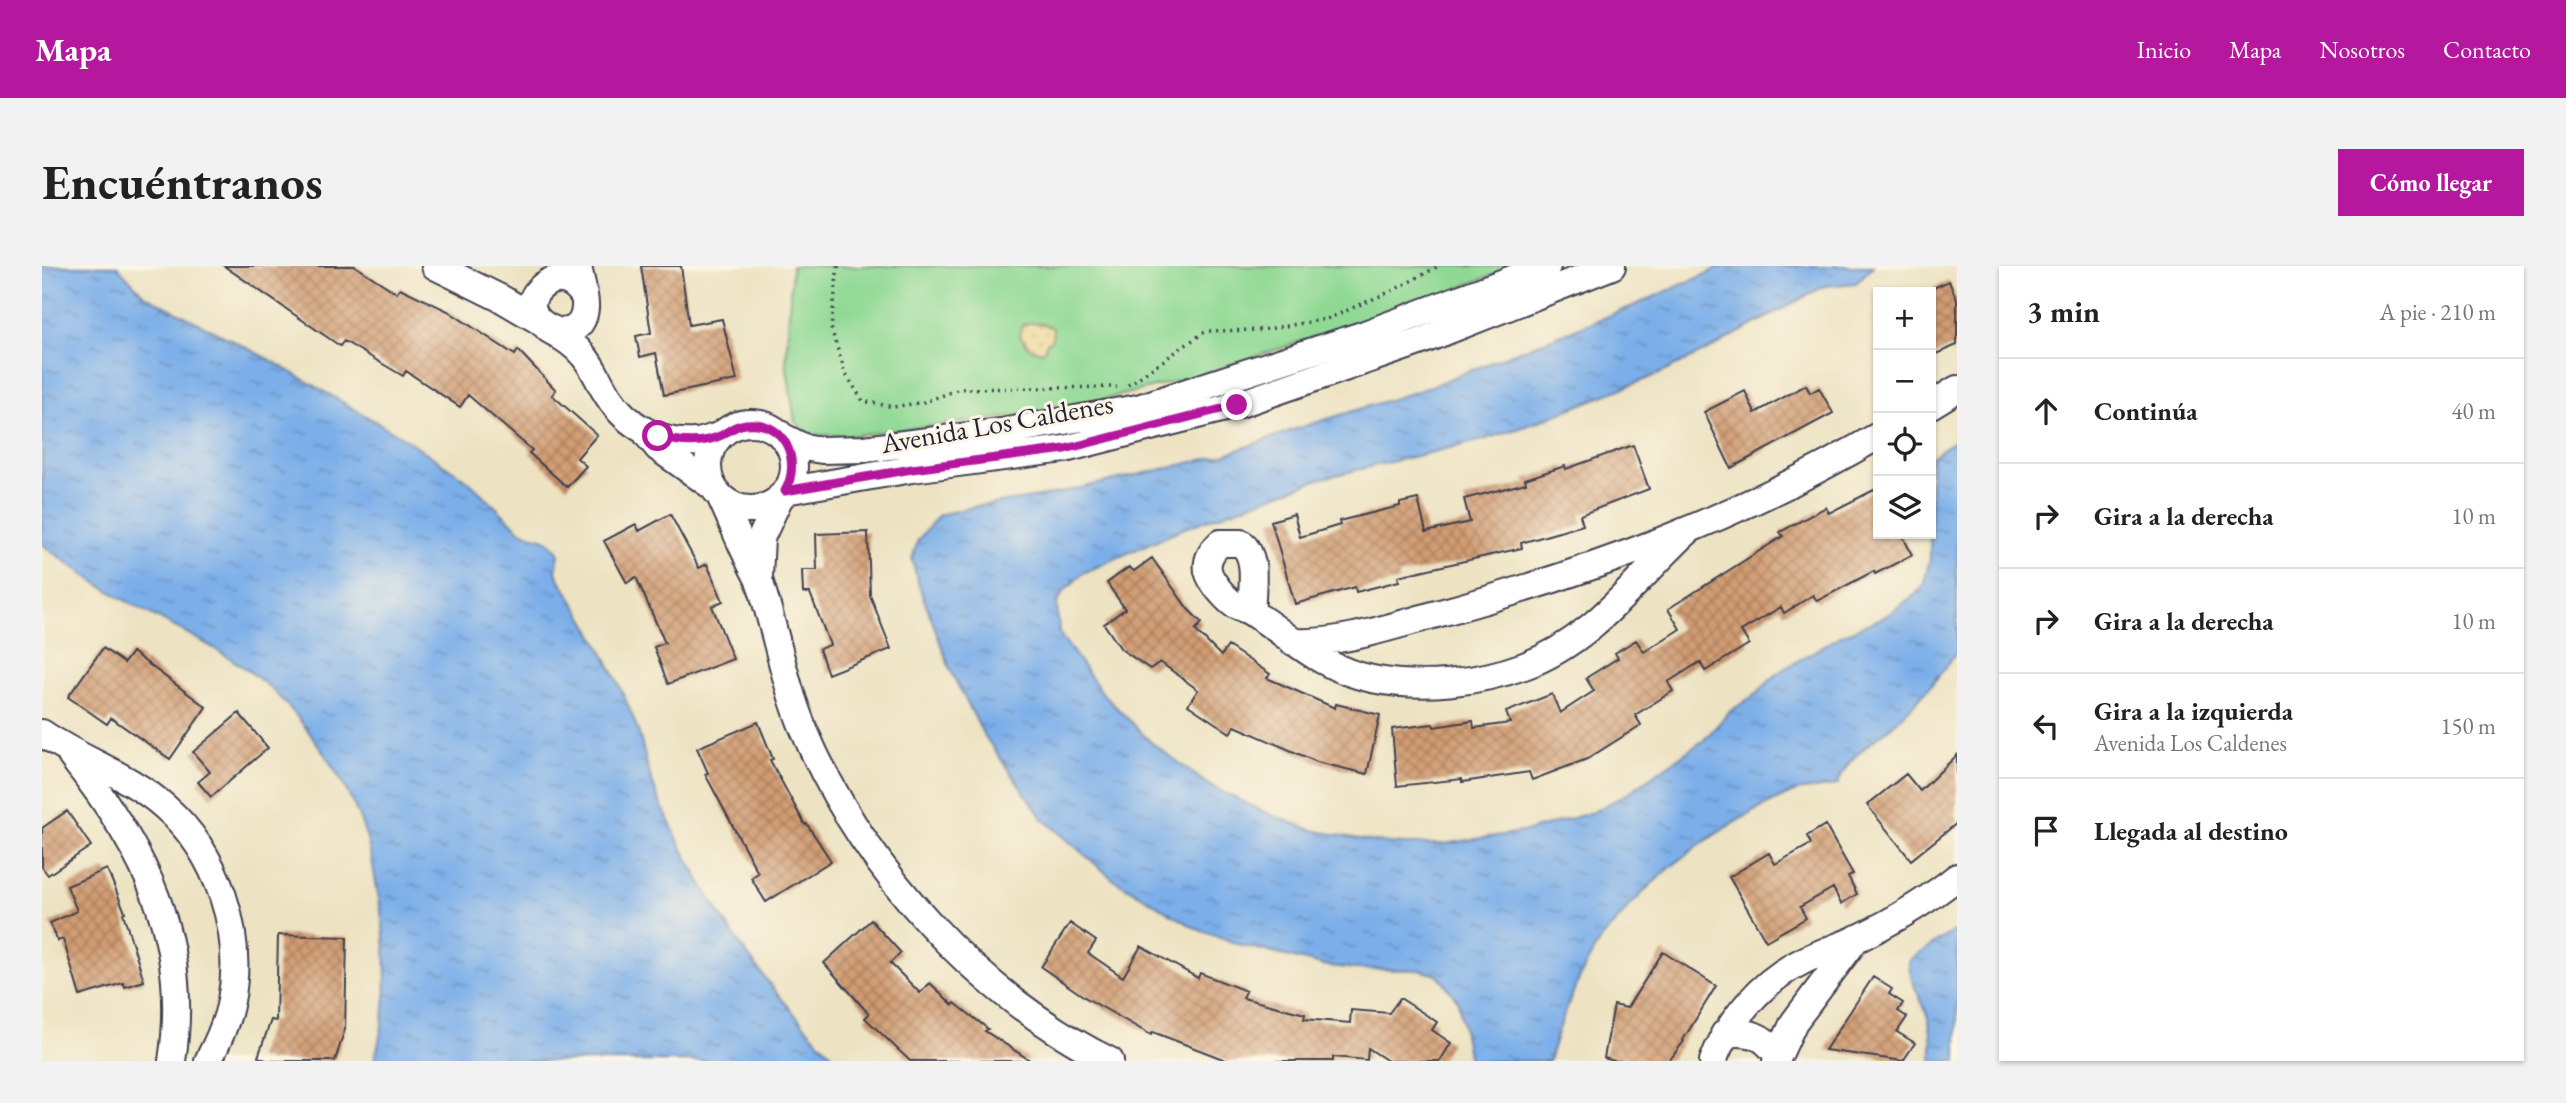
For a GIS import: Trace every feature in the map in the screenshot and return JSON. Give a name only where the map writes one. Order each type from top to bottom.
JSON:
[{"type":"street","points":[[435,266],[502,299],[567,340],[592,366],[608,397],[628,421],[677,442],[698,442],[721,435]]},
{"type":"street","points":[[502,299],[529,296],[540,290],[557,280],[574,284],[585,301],[580,322],[573,328],[565,331],[543,325],[534,306],[540,290],[564,266]]},
{"type":"street","points":[[578,266],[592,366]]},
{"type":"street","name":"Avenida Los Caldenes","points":[[781,436],[803,447],[822,450],[864,449],[1001,432],[1138,408],[1365,334],[1547,266]]},
{"type":"street","name":"Avenida Los Caldenes","points":[[782,494],[912,469],[1065,449],[1237,405],[1419,342],[1612,266]]},
{"type":"street","points":[[1936,402],[1957,389]]},
{"type":"street","points":[[759,581],[761,538],[791,481],[792,457],[781,436],[770,428],[745,424],[732,427],[721,435],[708,459],[708,474],[759,581],[785,675],[804,730],[849,815],[878,861],[912,903],[965,958],[1035,1016],[1110,1061]]},
{"type":"street","points":[[642,429],[658,448],[717,491],[730,504],[756,509],[769,505],[782,494]]},
{"type":"street","points":[[1293,642],[1328,640],[1406,622],[1504,596],[1612,560],[1686,532],[1824,467],[1873,439]]},
{"type":"street","points":[[1252,613],[1313,656],[1340,670],[1373,679],[1409,684],[1448,683],[1492,676],[1526,665],[1572,641],[1607,614],[1686,532]]},
{"type":"street","points":[[42,733],[164,806],[195,839],[222,889],[229,918],[233,959],[231,1000],[222,1033],[208,1061]]},
{"type":"street","points":[[65,749],[123,827],[146,870],[171,953],[177,991],[177,1028],[172,1061]]},
{"type":"street","points":[[123,827],[125,809],[132,799],[149,795]]},
{"type":"street","points":[[1713,1061],[1724,1034],[1755,997],[1798,963],[1857,939],[1926,901],[1957,877]]},
{"type":"street","points":[[1777,1058],[1794,1022],[1857,939]]},
{"type":"street","points":[[177,1028],[186,1039],[196,1042],[206,1042],[222,1033]]},
{"type":"street","points":[[1724,1034],[1746,1032],[1758,1035],[1770,1044],[1777,1058]]},
{"type":"path","points":[[838,266],[831,328],[845,373],[863,401],[893,407],[924,402],[960,390],[1126,386],[1206,331],[1262,330],[1327,319],[1396,289],[1439,266]]},
{"type":"green space","points":[[792,266],[1516,266],[1439,296],[1190,378],[1097,401],[1024,415],[849,436],[810,434],[795,422],[786,362]]},
{"type":"sand","points":[[1040,323],[1053,328],[1052,339],[1043,352],[1031,349],[1020,336],[1022,325]]},
{"type":"water","points":[[42,266],[117,266],[144,295],[272,361],[409,441],[468,481],[520,530],[549,541],[559,553],[556,572],[613,671],[639,733],[657,794],[702,885],[764,977],[838,1061],[374,1061],[385,996],[381,909],[370,851],[357,811],[322,750],[278,695],[247,669],[111,592],[42,544]]},
{"type":"water","points":[[1724,266],[1873,266],[1856,283],[1824,286],[1659,374],[1526,426],[1483,440],[1319,479],[1182,529],[1083,573],[1064,591],[1057,603],[1059,633],[1104,695],[1152,743],[1210,786],[1271,815],[1312,830],[1375,842],[1444,844],[1528,831],[1593,812],[1625,795],[1704,740],[1729,712],[1756,694],[1779,672],[1842,635],[1886,616],[1917,593],[1923,586],[1930,559],[1930,539],[1936,539],[1936,454],[1957,439],[1957,651],[1916,702],[1848,764],[1838,784],[1796,791],[1766,805],[1719,832],[1653,882],[1603,937],[1588,960],[1569,1003],[1549,1061],[1469,1061],[1458,1001],[1438,975],[1418,970],[1356,969],[1322,965],[1241,945],[1197,929],[1113,879],[1043,819],[984,735],[952,674],[917,580],[912,559],[918,540],[939,515],[1045,496],[1224,455],[1295,429],[1421,390],[1633,306]]},
{"type":"water","points":[[1957,929],[1957,1061],[1932,1061],[1929,1022],[1912,980],[1909,960]]},
{"type":"building","points":[[224,266],[355,266],[397,293],[400,288],[448,311],[515,355],[518,350],[556,390],[552,395],[597,435],[577,458],[586,466],[567,487],[529,453],[532,450],[468,395],[460,407],[406,371],[403,376],[344,341],[340,346]]},
{"type":"building","points":[[641,266],[681,266],[689,325],[722,319],[737,380],[664,395],[656,353],[640,357],[636,336],[651,333]]},
{"type":"building","points":[[1949,281],[1957,300],[1957,345],[1936,354],[1936,287]]},
{"type":"building","points":[[1806,385],[1810,393],[1819,388],[1833,413],[1731,468],[1704,412],[1745,391],[1755,413]]},
{"type":"building","points":[[1633,445],[1649,489],[1580,515],[1583,525],[1521,543],[1522,548],[1398,576],[1399,581],[1356,592],[1355,587],[1295,604],[1271,521],[1294,514],[1300,537],[1340,525],[1339,521],[1418,499],[1426,532],[1470,522],[1464,499],[1526,483],[1525,479],[1565,466],[1566,469]]},
{"type":"building","points":[[1873,491],[1873,539],[1904,539],[1912,555],[1875,574],[1874,571],[1817,601],[1813,595],[1784,613],[1781,607],[1741,631],[1749,644],[1705,671],[1700,662],[1668,682],[1673,691],[1635,715],[1641,725],[1587,759],[1532,780],[1529,772],[1462,782],[1462,779],[1397,786],[1392,729],[1433,724],[1434,727],[1473,721],[1474,728],[1510,723],[1506,712],[1552,694],[1560,713],[1594,691],[1586,678],[1618,658],[1615,653],[1636,640],[1644,652],[1680,629],[1668,609],[1783,536],[1780,532],[1826,507],[1829,513]]},
{"type":"building","points":[[670,514],[699,568],[707,564],[723,601],[712,606],[733,659],[668,684],[654,647],[665,643],[636,577],[627,583],[604,541],[636,524],[639,531]]},
{"type":"building","points":[[868,532],[870,595],[891,649],[828,674],[819,649],[830,645],[810,593],[803,593],[802,570],[817,570],[816,534]]},
{"type":"building","points":[[1152,558],[1188,609],[1202,623],[1195,630],[1221,656],[1228,646],[1270,674],[1267,678],[1335,708],[1336,704],[1380,715],[1367,774],[1317,762],[1235,726],[1230,733],[1188,705],[1198,690],[1160,662],[1150,669],[1121,649],[1104,624],[1125,609],[1107,583],[1129,567],[1134,571]]},
{"type":"building","points":[[103,648],[124,663],[132,652],[206,707],[170,759],[111,718],[107,724],[68,697]]},
{"type":"building","points":[[239,713],[268,748],[211,797],[198,782],[210,772],[193,752]]},
{"type":"building","points":[[758,722],[773,759],[770,760],[805,825],[807,824],[831,861],[766,902],[751,878],[758,873],[705,774],[708,773],[697,748]]},
{"type":"building","points":[[1957,755],[1957,823],[1911,860],[1867,805],[1906,774],[1920,791]]},
{"type":"building","points":[[67,811],[91,846],[48,875],[42,867],[42,828]]},
{"type":"building","points":[[1825,825],[1853,874],[1848,876],[1857,894],[1841,904],[1833,888],[1800,907],[1806,918],[1766,941],[1729,877],[1769,853],[1775,864],[1811,844],[1807,836]]},
{"type":"building","points":[[107,869],[125,912],[123,913],[144,981],[125,987],[123,983],[80,996],[63,939],[58,941],[50,923],[77,911],[67,886]]},
{"type":"building","points":[[871,920],[901,953],[890,963],[920,993],[930,983],[953,1005],[955,1003],[988,1029],[985,1031],[1031,1061],[910,1061],[865,1018],[869,1014],[824,963]]},
{"type":"building","points":[[1070,923],[1096,941],[1088,953],[1123,977],[1141,946],[1198,978],[1200,973],[1246,991],[1243,998],[1305,1014],[1304,1019],[1350,1023],[1351,1010],[1389,1013],[1400,998],[1437,1022],[1432,1030],[1451,1043],[1440,1061],[1388,1061],[1368,1048],[1367,1060],[1333,1057],[1333,1061],[1228,1061],[1153,1032],[1151,1035],[1086,998],[1041,967]]},
{"type":"building","points":[[278,935],[347,937],[345,1029],[335,1061],[268,1061],[258,1057],[271,1020],[276,1021]]},
{"type":"building","points":[[1663,952],[1716,986],[1669,1061],[1614,1061],[1604,1058],[1614,1005],[1627,1008]]},
{"type":"building","points":[[1873,977],[1892,989],[1889,994],[1903,1003],[1898,1011],[1907,1017],[1897,1032],[1915,1043],[1903,1061],[1825,1050]]},
{"type":"route","points":[[658,436],[677,442],[698,442],[745,424],[770,428],[781,436],[792,457],[791,481],[785,491],[912,469],[1065,449],[1237,405]]}]
